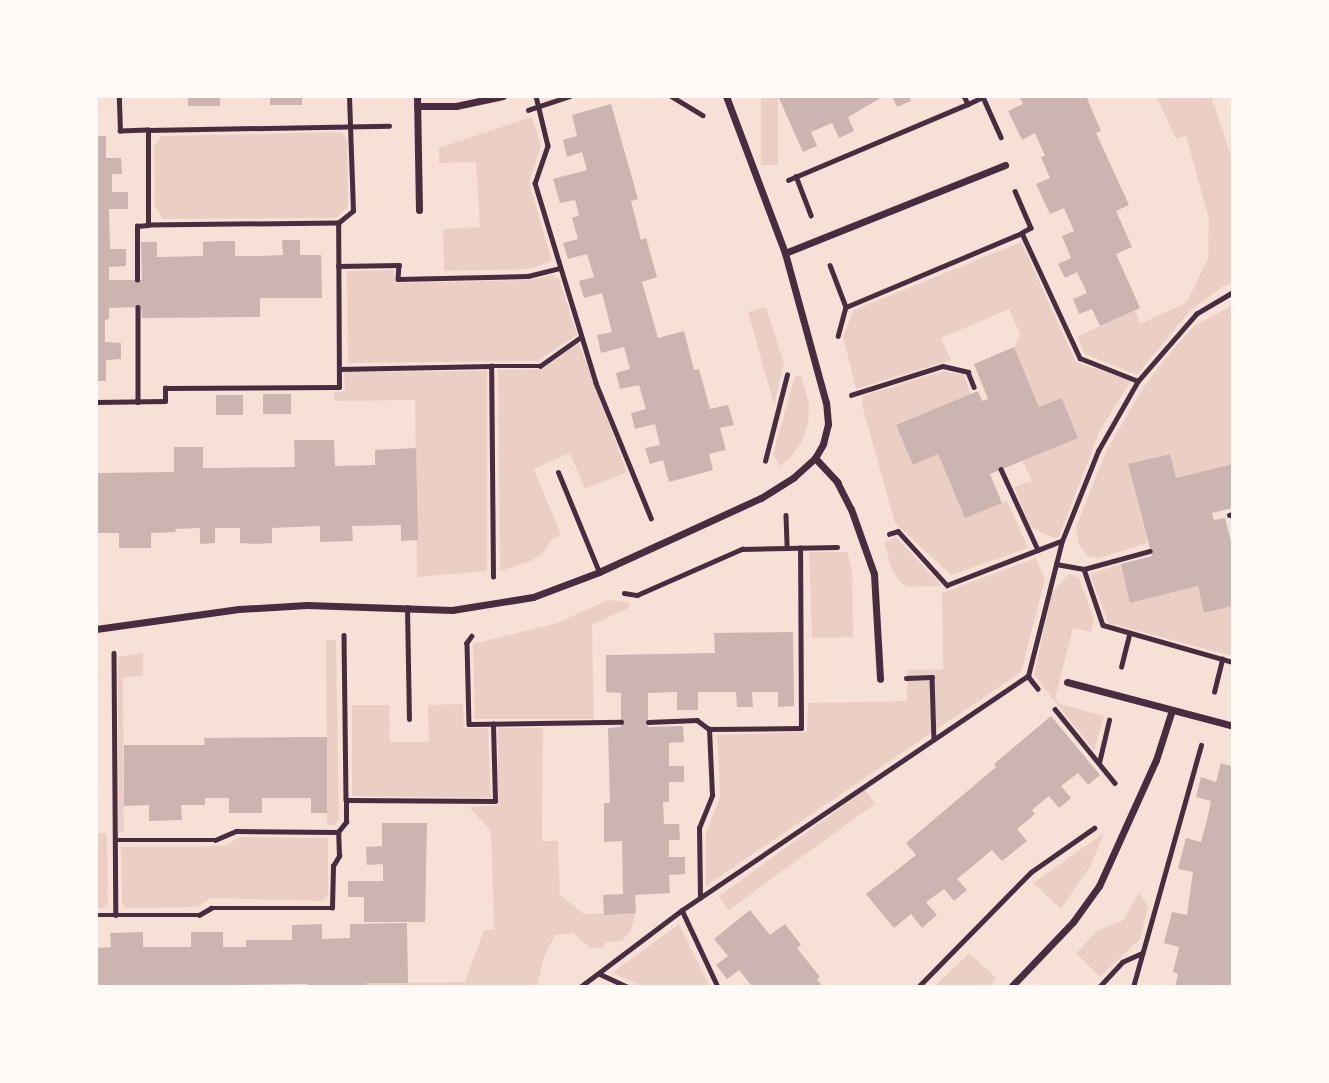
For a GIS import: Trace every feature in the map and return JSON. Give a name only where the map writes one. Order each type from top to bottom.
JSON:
[{"type":"street","points":[[417,96],[419,211]]},
{"type":"street","points":[[417,106],[456,106],[503,96]]},
{"type":"street","points":[[96,629],[239,609],[344,606],[452,610],[533,597],[599,572],[761,498],[815,458],[823,444],[828,424],[826,403],[785,253],[764,191],[726,96]]},
{"type":"street","points":[[785,253],[821,241],[1005,165]]},
{"type":"street","points":[[815,458],[837,482],[865,543],[874,574],[877,599],[880,679]]},
{"type":"street","points":[[1068,682],[1233,726]]},
{"type":"street","points":[[1011,987],[1073,922],[1099,886],[1156,760],[1172,710]]},
{"type":"lane","points":[[558,472],[599,572]]},
{"type":"lane","points":[[407,607],[409,719]]},
{"type":"path","points":[[119,96],[120,131],[417,126]]},
{"type":"path","points":[[137,280],[137,226],[338,223],[353,211],[349,96]]},
{"type":"path","points":[[536,96],[548,146],[535,183],[596,383],[661,542]]},
{"type":"path","points":[[671,96],[705,116]]},
{"type":"path","points":[[964,96],[968,104]]},
{"type":"path","points":[[764,191],[983,97],[1008,151],[1005,165],[1031,228],[846,307]]},
{"type":"path","points":[[148,130],[148,225]]},
{"type":"path","points":[[796,176],[846,307],[836,340]]},
{"type":"path","points":[[96,402],[165,401],[165,388],[340,387],[338,223]]},
{"type":"path","points":[[1022,233],[1080,358],[1138,381]]},
{"type":"path","points":[[338,266],[398,265],[398,279],[528,276],[560,268]]},
{"type":"path","points":[[580,987],[682,910],[1028,676],[1062,541],[1098,451],[1138,381],[1196,314],[1233,292]]},
{"type":"path","points":[[138,307],[138,402]]},
{"type":"path","points":[[339,369],[540,366],[581,337]]},
{"type":"path","points":[[491,366],[493,604],[467,643],[469,724],[621,722]]},
{"type":"path","points":[[826,403],[943,366],[968,372],[974,387]]},
{"type":"path","points":[[787,548],[787,518],[764,460],[789,368]]},
{"type":"path","points":[[850,384],[853,395]]},
{"type":"path","points":[[1001,469],[1038,550]]},
{"type":"path","points":[[599,572],[610,591],[637,595],[742,549],[865,543],[898,531],[947,585],[1062,541]]},
{"type":"path","points":[[648,722],[697,720],[709,729],[801,728],[800,548]]},
{"type":"path","points":[[1056,564],[1084,569],[1150,551]]},
{"type":"path","points":[[1084,569],[1103,625],[1233,662]]},
{"type":"path","points":[[96,915],[199,915],[211,908],[332,908],[334,866],[339,856],[338,832],[346,822],[344,606]]},
{"type":"path","points":[[114,625],[116,915]]},
{"type":"path","points":[[1133,987],[1208,719],[1222,659]]},
{"type":"path","points":[[1028,676],[1044,695]]},
{"type":"path","points":[[880,679],[932,677],[934,739]]},
{"type":"path","points":[[1051,705],[1115,782],[1111,793]]},
{"type":"path","points":[[345,800],[495,801],[493,724]]},
{"type":"path","points":[[700,898],[699,828],[712,794],[709,729]]},
{"type":"path","points":[[918,987],[1031,872],[1100,824]]},
{"type":"path","points":[[115,840],[215,840],[236,831],[338,832]]},
{"type":"path","points":[[682,910],[718,987]]},
{"type":"path","points":[[1100,987],[1122,962],[1142,953]]},
{"type":"path","points":[[600,974],[628,987]]},
{"type":"path","points":[[607,987],[611,980]]},
{"type":"shaded area","points":[[761,96],[778,96],[778,165],[761,165]]},
{"type":"shaded area","points":[[1156,96],[1211,96],[1233,162],[1233,283],[1223,286],[1189,312],[1137,375],[1085,354],[1077,337],[1135,310],[1140,324],[1187,302],[1208,258],[1209,219],[1186,136],[1176,139]]},
{"type":"shaded area","points":[[532,117],[541,146],[529,182],[552,261],[530,269],[444,271],[443,229],[480,227],[476,162],[439,163],[439,148]]},
{"type":"shaded area","points":[[341,132],[347,140],[348,207],[336,218],[163,219],[155,206],[154,147],[161,136]]},
{"type":"shaded area","points":[[1021,242],[1076,362],[1131,381],[1100,430],[1059,537],[1053,538],[1031,527],[1014,487],[1032,481],[1022,460],[1078,437],[1062,398],[1039,407],[1014,347],[1020,334],[1009,309],[941,338],[951,360],[856,389],[843,336],[854,310]]},
{"type":"shaded area","points":[[394,270],[395,283],[529,280],[552,275],[559,279],[577,335],[538,361],[348,363],[347,271]]},
{"type":"shaded area","points":[[1233,305],[1233,464],[1176,478],[1169,454],[1128,464],[1148,543],[1098,558],[1087,556],[1079,545],[1076,527],[1106,451],[1143,388],[1168,355],[1194,326]]},
{"type":"shaded area","points":[[766,307],[784,364],[774,405],[748,312]]},
{"type":"shaded area","points":[[579,343],[627,472],[585,489],[570,453],[534,469],[561,535],[551,540],[543,553],[531,561],[500,571],[498,370],[542,369]]},
{"type":"shaded area","points":[[487,371],[487,571],[417,577],[415,400],[334,401],[334,392],[345,391],[344,372]]},
{"type":"shaded area","points":[[944,371],[964,375],[971,395],[897,424],[913,465],[938,454],[965,518],[1007,500],[1028,548],[951,575],[895,523],[862,405],[863,396]]},
{"type":"shaded area","points":[[801,375],[809,404],[808,424],[802,442],[780,466],[773,454],[795,376]]},
{"type":"shaded area","points":[[896,537],[942,586],[908,587],[899,581],[892,570],[884,542]]},
{"type":"shaded area","points":[[809,552],[847,552],[852,568],[853,637],[812,638]]},
{"type":"shaded area","points":[[1036,558],[1045,580],[1021,672],[706,886],[706,833],[720,797],[717,735],[807,732],[808,703],[907,701],[907,670],[943,669],[942,593]]},
{"type":"shaded area","points":[[1121,564],[1131,603],[1198,586],[1205,613],[1233,606],[1233,656],[1108,623],[1090,574]]},
{"type":"shaded area","points":[[1069,573],[1079,578],[1094,620],[1091,632],[1073,628],[1055,699],[1060,704],[1104,716],[1094,751],[1034,675],[1052,593]]},
{"type":"shaded area","points":[[608,600],[628,602],[630,607],[592,625],[594,719],[475,719],[473,644],[557,623]]},
{"type":"shaded area","points":[[326,640],[336,640],[339,819],[335,825],[327,825]]},
{"type":"shaded area","points":[[143,653],[143,675],[123,678],[124,832],[118,833],[118,657]]},
{"type":"shaded area","points":[[463,704],[464,728],[488,728],[491,798],[352,796],[352,705],[389,705],[390,742],[429,742],[428,705]]},
{"type":"shaded area","points":[[498,728],[543,728],[542,841],[558,841],[560,895],[584,914],[636,913],[630,932],[621,941],[607,942],[602,948],[590,948],[573,933],[555,935],[544,957],[537,987],[366,987],[366,983],[465,982],[484,930],[494,930],[491,831],[469,807],[498,805]]},
{"type":"shaded area","points":[[865,790],[875,804],[729,910],[719,896]]},
{"type":"shaded area","points":[[96,833],[107,833],[108,904],[102,908],[96,908]]},
{"type":"shaded area","points":[[1104,833],[1091,865],[1061,909],[1033,883]]},
{"type":"shaded area","points":[[240,837],[328,838],[328,896],[321,901],[211,898],[197,907],[126,908],[122,903],[121,847],[224,846]]},
{"type":"shaded area","points":[[1139,892],[1148,907],[1140,939],[1100,977],[1076,953],[1098,930],[1124,920]]},
{"type":"shaded area","points":[[679,924],[710,987],[644,987],[612,973]]},
{"type":"shaded area","points":[[969,953],[996,978],[988,987],[934,987]]},
{"type":"building","points":[[188,96],[220,96],[220,106],[188,106]]},
{"type":"building","points":[[270,96],[302,96],[302,105],[270,105]]},
{"type":"building","points":[[778,96],[884,96],[848,117],[854,131],[839,138],[832,123],[811,132],[817,146],[803,152]]},
{"type":"building","points":[[892,96],[909,96],[911,101],[897,107]]},
{"type":"building","points":[[1019,96],[1086,96],[1101,131],[1096,133],[1129,205],[1116,211],[1132,247],[1116,254],[1140,308],[1100,326],[1092,309],[1079,314],[1073,299],[1087,293],[1077,272],[1065,278],[1058,264],[1071,258],[1062,236],[1074,231],[1064,208],[1050,214],[1036,184],[1050,178],[1041,157],[1045,156],[1035,133],[1022,140],[1008,111],[1023,104]]},
{"type":"building","points":[[611,104],[638,199],[631,201],[641,240],[646,238],[657,277],[642,282],[658,338],[684,331],[694,370],[699,369],[710,409],[728,405],[734,425],[720,428],[726,450],[709,454],[713,470],[669,482],[663,460],[650,464],[645,448],[660,445],[655,424],[635,429],[631,413],[646,409],[639,385],[620,389],[616,373],[630,369],[624,347],[601,353],[597,335],[612,332],[602,293],[584,298],[579,281],[594,277],[587,254],[568,259],[563,243],[578,239],[572,218],[579,215],[575,200],[560,203],[553,179],[587,170],[582,152],[567,157],[563,140],[577,136],[572,115]]},
{"type":"building","points":[[96,136],[106,136],[106,158],[121,158],[122,174],[112,174],[112,192],[128,192],[128,209],[109,209],[110,249],[126,249],[126,266],[109,267],[109,280],[142,280],[141,242],[157,242],[157,257],[203,256],[203,242],[219,241],[235,241],[235,256],[260,256],[283,255],[282,240],[300,240],[300,255],[321,255],[322,298],[260,298],[260,317],[142,318],[141,307],[109,308],[109,319],[105,320],[105,342],[121,343],[121,359],[106,360],[106,381],[96,381]]},
{"type":"building","points":[[1014,347],[1039,407],[1062,398],[1078,438],[990,474],[1002,503],[965,518],[938,454],[913,465],[896,425],[978,391],[982,401],[988,399],[974,364]]},
{"type":"building","points":[[263,394],[291,394],[291,414],[263,414]]},
{"type":"building","points":[[216,395],[243,395],[243,415],[216,415]]},
{"type":"building","points":[[294,440],[334,440],[335,466],[375,465],[375,450],[416,448],[418,540],[401,541],[401,525],[352,526],[353,541],[320,542],[320,526],[272,528],[272,543],[256,544],[240,543],[240,528],[215,528],[215,543],[200,544],[200,528],[175,529],[176,532],[151,533],[151,548],[119,548],[119,533],[96,533],[96,473],[174,472],[174,447],[203,447],[203,468],[295,467]]},
{"type":"building","points":[[1170,454],[1176,478],[1233,464],[1233,508],[1212,513],[1214,520],[1225,518],[1233,549],[1233,606],[1204,613],[1198,586],[1130,603],[1121,564],[1152,556],[1128,464]]},
{"type":"building","points":[[793,632],[794,706],[778,707],[778,692],[752,692],[753,707],[737,707],[736,692],[698,692],[698,710],[677,710],[677,692],[648,693],[648,727],[683,726],[684,742],[669,743],[669,766],[684,766],[684,782],[669,782],[669,802],[663,802],[664,824],[679,824],[680,840],[669,840],[669,857],[685,857],[685,874],[669,875],[670,893],[635,895],[636,913],[604,915],[603,895],[623,894],[622,841],[604,842],[604,803],[610,803],[608,728],[621,727],[621,693],[606,692],[606,655],[715,653],[714,633]]},
{"type":"building","points":[[1051,716],[1100,775],[1088,785],[1078,773],[1061,786],[1071,798],[1059,808],[1049,796],[1032,810],[1035,814],[1017,829],[1027,841],[1002,861],[992,850],[957,879],[967,890],[954,901],[944,889],[926,902],[937,915],[922,928],[911,914],[894,928],[866,894],[916,855],[906,843],[996,767],[994,764]]},
{"type":"building","points":[[327,737],[327,813],[311,813],[311,798],[262,798],[262,813],[229,813],[229,798],[205,798],[205,805],[181,805],[182,820],[149,821],[149,805],[124,806],[124,745],[205,745],[204,738]]},
{"type":"building","points":[[1221,763],[1233,767],[1233,983],[1232,987],[1175,987],[1178,974],[1173,972],[1179,947],[1164,943],[1172,912],[1187,915],[1193,872],[1178,869],[1186,838],[1201,842],[1207,820],[1211,801],[1196,797],[1201,777],[1216,782]]},
{"type":"building","points":[[382,823],[427,823],[425,922],[364,922],[364,897],[348,897],[348,881],[383,881],[383,864],[367,865],[366,847],[382,846]]},
{"type":"building","points":[[750,910],[770,935],[785,924],[801,945],[797,948],[820,977],[817,979],[823,987],[748,987],[751,985],[739,970],[727,979],[716,965],[728,956],[714,939]]},
{"type":"building","points":[[407,923],[408,983],[366,983],[366,987],[307,987],[307,984],[96,987],[96,948],[111,947],[110,933],[143,932],[143,947],[191,947],[191,932],[223,932],[223,947],[246,947],[246,940],[292,940],[292,925],[322,924],[322,939],[350,938],[350,924]]}]
